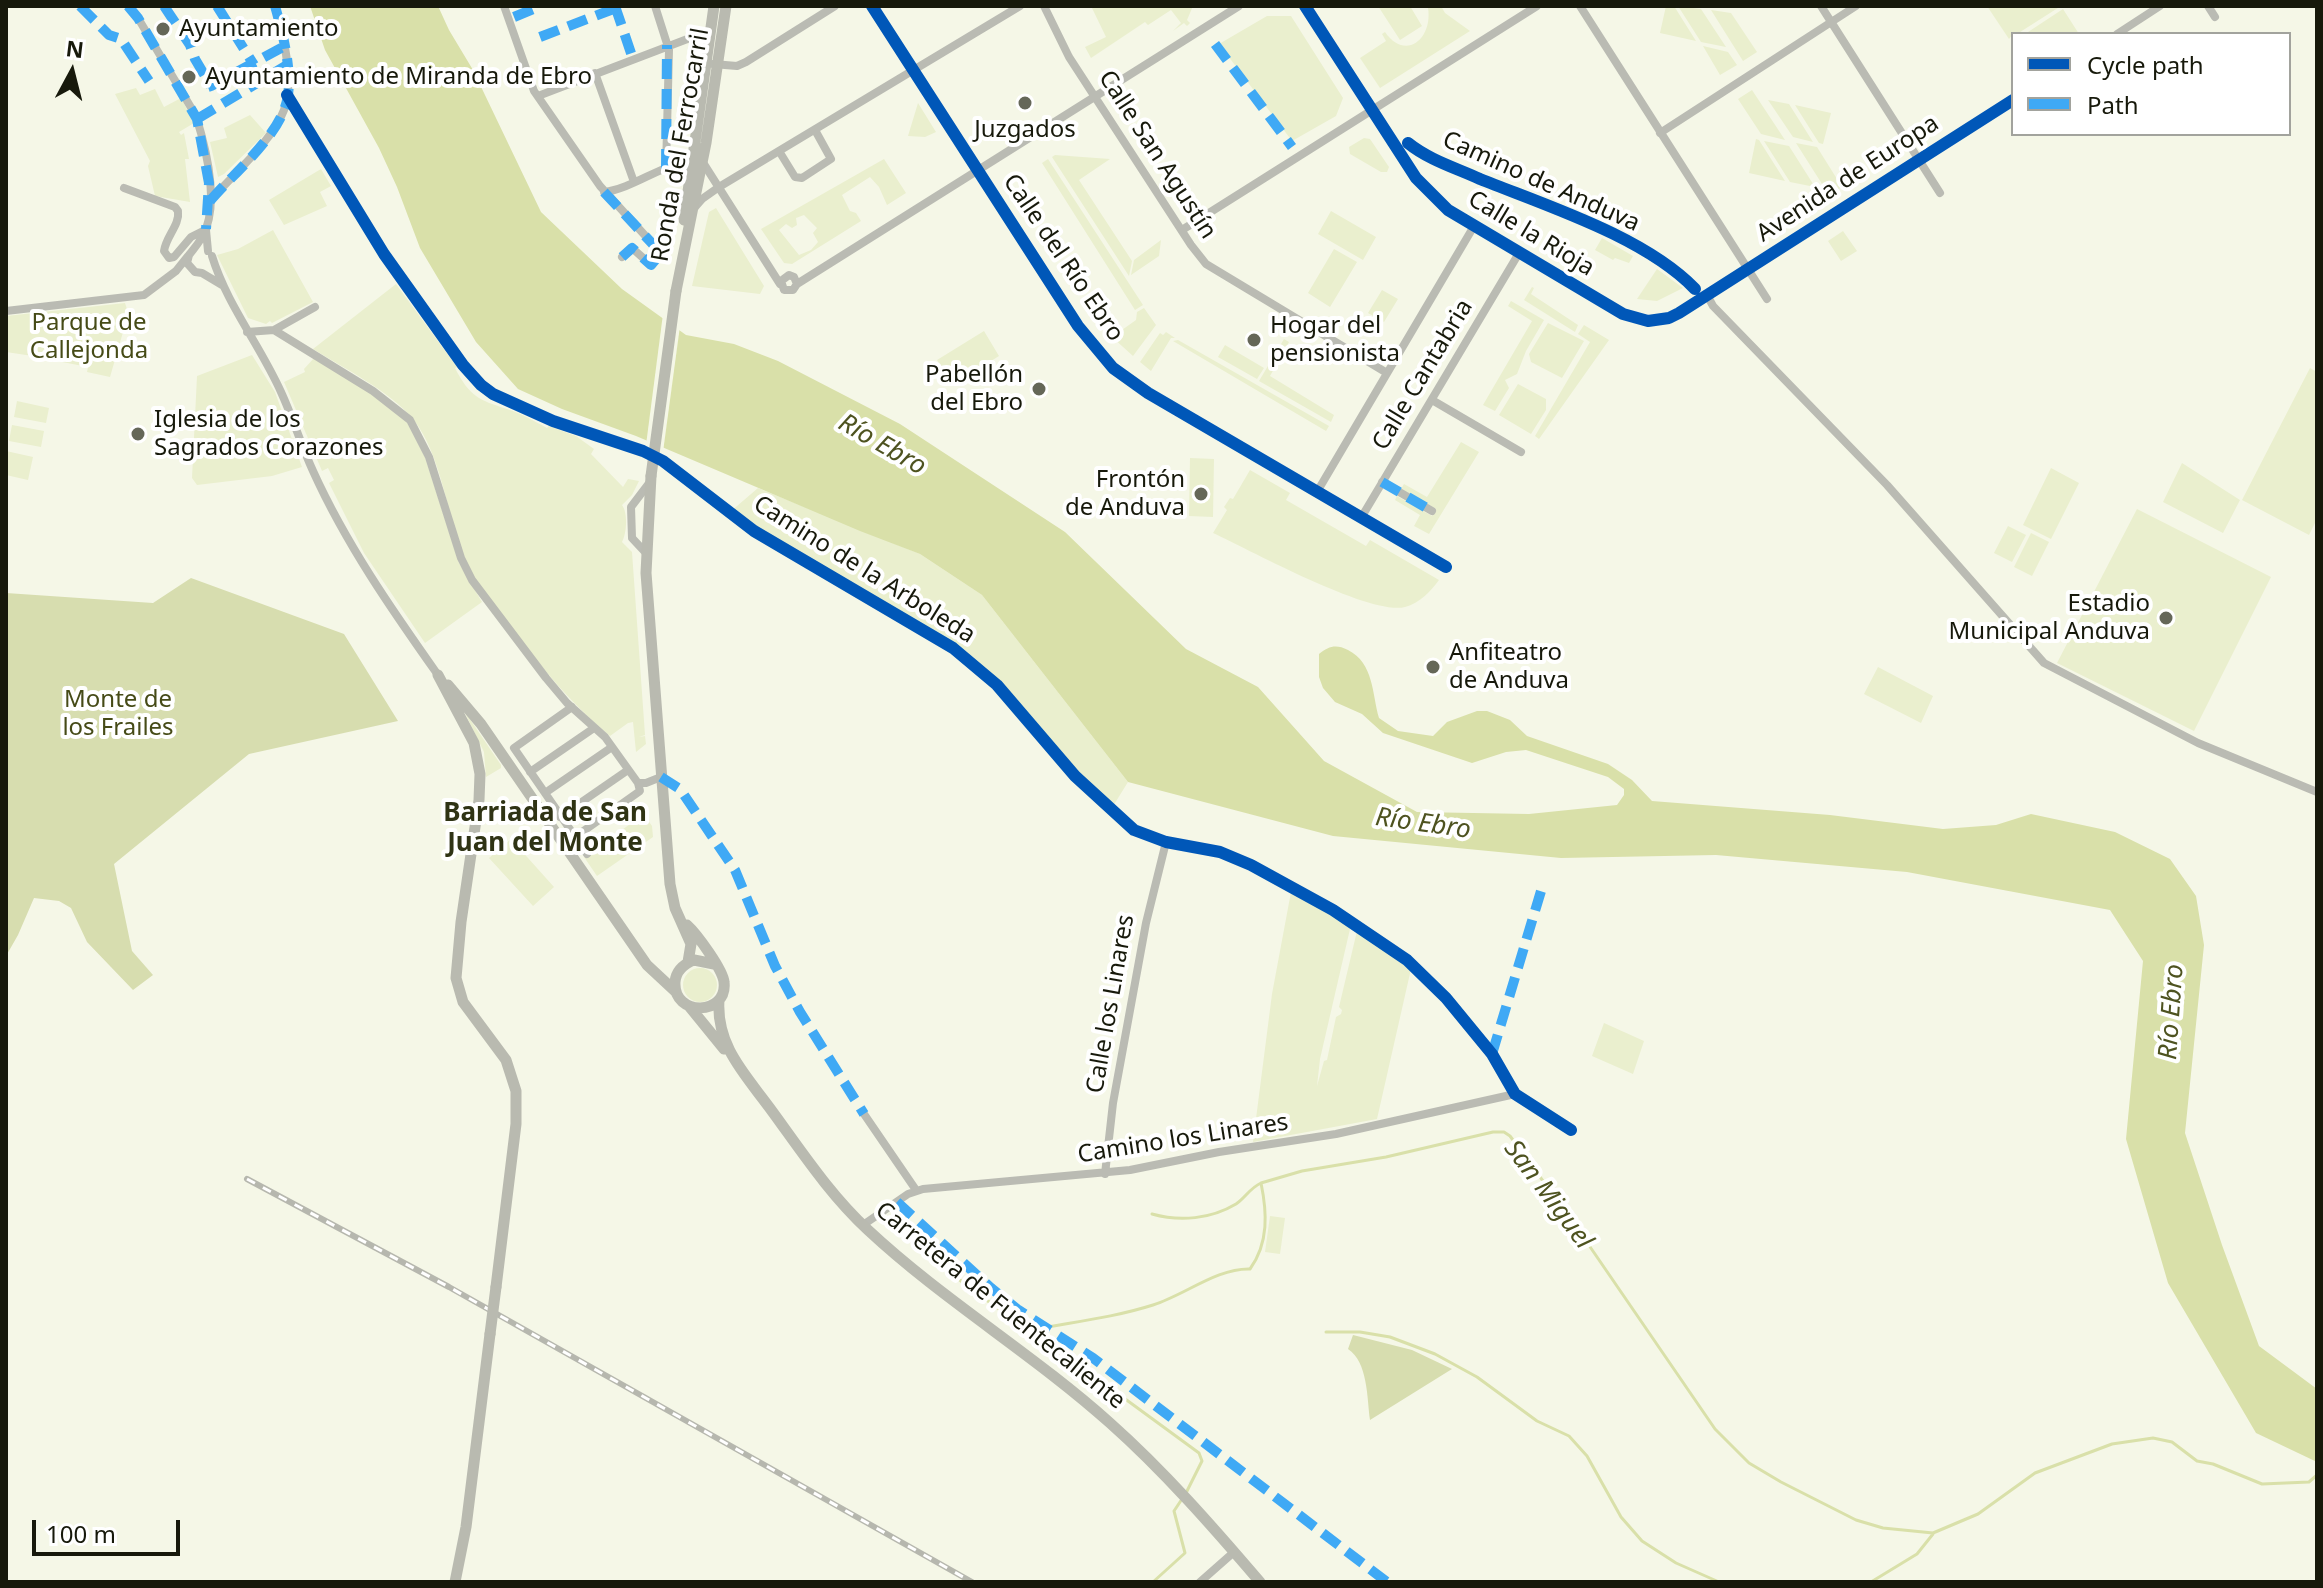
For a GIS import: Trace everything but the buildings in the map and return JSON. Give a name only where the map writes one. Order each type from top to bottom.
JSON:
[{"type":"main road","name":"Ronda del Ferrocarril","points":[[712,64],[714,6]]},
{"type":"main road","name":"Ronda del Ferrocarril","points":[[676,291],[674,286],[712,64],[726,6]]},
{"type":"main road","name":"Ronda del Ferrocarril","points":[[676,291],[693,211],[697,161]]},
{"type":"main road","points":[[676,291],[651,479],[646,553],[656,779],[670,884],[679,917],[691,944],[684,966],[676,977],[676,992]]},
{"type":"main road","points":[[438,675],[473,714],[647,965],[689,1006],[705,1008],[719,1000]]},
{"type":"main road","points":[[438,675],[474,743],[480,774],[456,978],[463,1002],[506,1060],[516,1091],[516,1124],[496,1287],[466,1527],[455,1582]]},
{"type":"main road","points":[[679,917],[699,939],[722,973],[725,984],[719,1000],[719,1028],[728,1052]]},
{"type":"main road","points":[[647,965],[663,972],[701,959],[714,964]]},
{"type":"main road","name":"Carretera de Fuentecaliente","points":[[689,1006],[718,1044],[728,1052],[814,1169],[863,1225],[1107,1420],[1183,1496],[1260,1582]]},
{"type":"street","points":[[128,6],[187,99],[201,134],[209,183],[206,229],[211,266],[198,272],[176,271]]},
{"type":"street","points":[[210,201],[269,135],[286,107],[285,42],[275,6]]},
{"type":"street","points":[[504,6],[534,91],[604,192],[661,255],[651,265],[632,248],[622,257]]},
{"type":"street","points":[[655,6],[667,45],[666,169]]},
{"type":"street","points":[[712,64],[737,66],[746,62],[835,6]]},
{"type":"street","name":"Calle del Río Ebro","points":[[872,6],[1078,326],[1113,368],[1148,393],[1446,567]]},
{"type":"street","points":[[693,211],[702,199],[719,187],[1020,6]]},
{"type":"street","name":"Calle San Agustín","points":[[1044,6],[1069,57],[1206,264],[1387,373]]},
{"type":"street","points":[[604,192],[697,161],[719,187],[780,284],[789,275],[797,284],[1239,6]]},
{"type":"street","name":"Calle la Rioja","points":[[1305,6],[1426,192],[1448,210],[1623,314],[1643,320],[1669,318],[1707,295]]},
{"type":"street","points":[[1182,230],[1537,6]]},
{"type":"street","points":[[1580,6],[1767,299]]},
{"type":"street","points":[[1821,6],[1940,193]]},
{"type":"street","points":[[1660,133],[1856,6]]},
{"type":"street","points":[[2120,32],[2160,6]]},
{"type":"street","points":[[2208,6],[2215,17]]},
{"type":"street","points":[[538,96],[711,30]]},
{"type":"street","points":[[595,73],[634,182]]},
{"type":"street","name":"Camino de la Arboleda","points":[[287,95],[384,254],[463,365],[481,385],[493,394],[553,421],[643,451],[663,461],[754,531],[953,648],[997,685],[1075,776],[1134,830],[1166,842],[1220,852],[1251,865],[1333,910],[1390,947],[1446,998],[1492,1054],[1515,1094],[1571,1130]]},
{"type":"street","name":"Avenida de Europa","points":[[1707,295],[2011,101]]},
{"type":"street","points":[[779,151],[796,179],[812,173],[831,159],[815,130]]},
{"type":"street","points":[[209,183],[217,189],[223,186]]},
{"type":"street","points":[[124,188],[178,211],[177,222],[165,244],[164,251],[169,258],[174,257],[191,237],[206,229]]},
{"type":"street","name":"Calle Cantabria","points":[[1317,492],[1474,226]]},
{"type":"street","points":[[206,229],[187,263],[222,285]]},
{"type":"street","points":[[192,252],[210,253]]},
{"type":"street","points":[[6,311],[136,297],[148,293],[176,271],[192,252]]},
{"type":"street","points":[[210,253],[222,285],[277,384],[313,472],[348,538],[398,619],[438,675]]},
{"type":"street","name":"Calle Cantabria","points":[[1361,518],[1519,253]]},
{"type":"street","points":[[1707,295],[1713,306],[1887,485],[2044,663],[2198,743],[2317,792]]},
{"type":"street","points":[[247,332],[274,330],[315,307]]},
{"type":"street","points":[[274,330],[373,391],[410,420],[429,457],[461,558],[472,580],[546,678],[612,747],[638,783],[640,791],[575,837]]},
{"type":"street","points":[[1432,400],[1521,452]]},
{"type":"street","points":[[646,553],[632,538],[631,507],[651,479]]},
{"type":"street","points":[[1382,482],[1432,511]]},
{"type":"street","points":[[631,515],[647,523]]},
{"type":"street","points":[[631,529],[647,523]]},
{"type":"street","points":[[572,707],[514,748],[587,854]]},
{"type":"street","points":[[530,772],[594,728]]},
{"type":"street","points":[[545,793],[612,747]]},
{"type":"street","points":[[552,826],[561,814],[628,770]]},
{"type":"street","points":[[638,783],[656,779]]},
{"type":"street","points":[[543,815],[553,810],[561,814]]},
{"type":"street","name":"Calle los Linares","points":[[1105,1174],[1113,1103],[1143,938],[1166,842]]},
{"type":"street","name":"Camino los Linares","points":[[863,1225],[916,1190],[1105,1174],[1336,1134],[1515,1094]]},
{"type":"street","points":[[864,1114],[916,1190]]},
{"type":"street","points":[[1200,1582],[1234,1552]]},
{"type":"green space","points":[[1091,6],[1193,6],[1187,26],[1184,23],[1173,31],[1181,23],[1171,10],[1148,25],[1145,22],[1091,58],[1085,47],[1106,37]]},
{"type":"green space","points":[[1378,6],[1410,6],[1422,26],[1400,40]]},
{"type":"green space","points":[[1441,6],[1445,13],[1470,31],[1380,88],[1360,58],[1386,41],[1382,34],[1385,32],[1401,45],[1409,46],[1416,42],[1426,29],[1428,8]]},
{"type":"green space","points":[[1666,6],[1674,6],[1696,41],[1660,33]]},
{"type":"green space","points":[[1678,6],[1701,9],[1726,47],[1701,42]]},
{"type":"green space","points":[[1987,6],[2061,6],[2020,32],[2011,32],[2009,39]]},
{"type":"green space","points":[[2063,9],[2078,32],[2028,32]]},
{"type":"green space","points":[[1711,10],[1731,13],[1757,52],[1743,61]]},
{"type":"green space","points":[[1267,16],[1291,16],[1343,98],[1336,116],[1292,141],[1219,44]]},
{"type":"green space","points":[[1703,46],[1728,52],[1737,65],[1720,75]]},
{"type":"green space","points":[[136,88],[140,95],[155,89],[164,107],[181,98],[194,123],[179,132],[181,135],[184,133],[189,159],[185,159],[190,202],[155,196],[148,166],[150,161],[115,94]]},
{"type":"green space","points":[[1752,90],[1785,140],[1761,134],[1738,99]]},
{"type":"green space","points":[[1768,100],[1789,104],[1813,142],[1793,137]]},
{"type":"green space","points":[[918,103],[936,132],[925,137],[908,136]]},
{"type":"green space","points":[[1795,105],[1831,113],[1823,144],[1819,143]]},
{"type":"green space","points":[[250,115],[266,133],[218,177],[210,142],[227,138],[224,128]]},
{"type":"green space","points":[[1364,138],[1370,139],[1389,167],[1387,172],[1381,172],[1350,154],[1349,147]]},
{"type":"green space","points":[[1756,139],[1759,140],[1785,181],[1749,173]]},
{"type":"green space","points":[[1764,141],[1789,146],[1815,187],[1790,182]]},
{"type":"green space","points":[[1796,143],[1817,147],[1842,187],[1829,195]]},
{"type":"green space","points":[[1052,157],[1110,159],[1079,180],[1132,261],[1129,276]]},
{"type":"green space","points":[[884,159],[906,193],[887,205],[879,187],[870,177],[842,195],[850,211],[856,213],[861,221],[792,264],[784,263],[761,229]],"holes":[[[804,215],[817,228],[813,233],[818,242],[811,250],[799,255],[779,230],[786,224],[792,228],[797,225],[796,218]]]},
{"type":"green space","points":[[1048,159],[1143,305],[1135,310],[1042,163]]},
{"type":"green space","points":[[321,169],[331,186],[320,192],[327,206],[284,225],[269,200]]},
{"type":"green space","points":[[716,208],[764,286],[760,294],[692,286],[709,212]]},
{"type":"green space","points":[[1331,211],[1376,237],[1363,260],[1318,234]]},
{"type":"green space","points":[[273,230],[313,302],[266,324],[248,318],[217,255],[238,249]]},
{"type":"green space","points":[[1843,231],[1857,251],[1841,261],[1828,241]]},
{"type":"green space","points":[[1602,238],[1633,256],[1629,263],[1613,260],[1595,250]]},
{"type":"green space","points":[[1161,240],[1159,256],[1131,275],[1134,260]]},
{"type":"green space","points":[[1334,249],[1357,262],[1330,307],[1308,293]]},
{"type":"green space","points":[[1657,269],[1683,288],[1657,301],[1637,299]]},
{"type":"green space","points":[[396,284],[476,396],[547,428],[549,426],[576,436],[594,449],[591,454],[623,487],[628,479],[639,481],[622,505],[626,523],[622,542],[632,552],[645,735],[639,737],[645,736],[646,744],[636,752],[633,722],[610,736],[594,722],[541,665],[476,580],[457,539],[430,449],[413,419],[379,390],[313,349]]},
{"type":"green space","points":[[1532,287],[1531,294],[1578,325],[1575,332],[1524,300]]},
{"type":"green space","points":[[1382,290],[1398,299],[1384,322],[1368,313]]},
{"type":"green space","points":[[1511,301],[1544,320],[1517,374],[1505,380],[1509,388],[1495,411],[1483,405],[1532,321],[1508,306]]},
{"type":"green space","name":"Parque de Callejonda","points":[[125,303],[127,309],[130,308],[110,377],[87,372],[88,367],[57,361],[57,357],[6,352],[6,316]]},
{"type":"green space","points":[[1144,308],[1156,325],[1133,356],[1112,337],[1136,320],[1137,312]]},
{"type":"green space","points":[[1548,323],[1584,341],[1562,378],[1531,362],[1529,354]]},
{"type":"green space","points":[[1584,325],[1609,340],[1539,439],[1535,436],[1590,342],[1578,334]]},
{"type":"green space","points":[[984,331],[999,356],[953,385],[937,360]]},
{"type":"green space","points":[[1166,332],[1175,338],[1171,338],[1151,371],[1140,362],[1160,333],[1163,335]]},
{"type":"green space","points":[[1284,339],[1289,342],[1270,376],[1334,415],[1331,422],[1259,381]]},
{"type":"green space","points":[[1178,340],[1329,426],[1326,431],[1173,341]]},
{"type":"green space","points":[[1225,345],[1264,368],[1257,379],[1218,357]]},
{"type":"green space","points":[[252,355],[275,392],[302,467],[272,476],[197,485],[192,478],[197,376]]},
{"type":"green space","points":[[314,358],[375,396],[406,420],[425,457],[459,563],[482,602],[425,643],[364,553],[329,483],[334,480],[328,468],[322,471],[284,382],[305,372],[304,369]]},
{"type":"green space","points":[[2310,368],[2317,372],[2317,519],[2309,535],[2242,500]]},
{"type":"green space","points":[[1518,384],[1546,399],[1546,410],[1531,434],[1499,415]]},
{"type":"green space","points":[[17,401],[49,408],[46,423],[14,417]]},
{"type":"green space","points":[[12,425],[44,431],[41,447],[9,441]]},
{"type":"green space","points":[[1461,442],[1479,452],[1429,534],[1414,526],[1420,515],[1395,500],[1397,496],[1432,516],[1436,509],[1401,489],[1404,484],[1427,497]]},
{"type":"green space","points":[[6,451],[33,457],[28,480],[6,475]]},
{"type":"green space","name":"Frontón de Anduva","points":[[1190,458],[1214,459],[1213,517],[1189,516]]},
{"type":"green space","points":[[2182,463],[2240,500],[2223,533],[2163,502]]},
{"type":"green space","points":[[2051,468],[2079,483],[2051,539],[2023,525]]},
{"type":"green space","points":[[1250,470],[1290,493],[1286,500],[1366,546],[1370,540],[1439,580],[1415,603],[1405,607],[1388,607],[1339,592],[1213,533],[1227,510],[1224,507],[1230,498],[1233,499]]},
{"type":"green space","points":[[758,488],[920,554],[982,595],[1128,782],[1110,811],[982,670],[730,512]]},
{"type":"green space","name":"Estadio Municipal Anduva","points":[[2137,509],[2271,577],[2194,731],[2057,663]]},
{"type":"green space","points":[[2008,526],[2026,535],[2012,562],[1994,553]]},
{"type":"green space","points":[[2031,533],[2049,542],[2032,576],[2014,567]]},
{"type":"green space","name":"Monte de los Frailes","points":[[191,578],[344,634],[398,721],[249,754],[114,864],[132,951],[153,975],[133,990],[87,942],[71,908],[59,901],[34,898],[6,956],[6,593],[153,603]]},
{"type":"green space","points":[[1878,667],[1933,696],[1921,723],[1864,694]]},
{"type":"green space","points":[[463,709],[501,765],[486,777],[484,752]]},
{"type":"green space","points":[[636,803],[652,826],[653,837],[597,876],[584,857],[633,822],[625,811]]},
{"type":"green space","points":[[511,839],[554,887],[533,906],[489,858]]},
{"type":"green space","points":[[1291,892],[1350,929],[1320,1059],[1317,1086],[1324,1061],[1327,1060],[1336,1017],[1341,1014],[1339,1007],[1357,931],[1411,969],[1377,1119],[1253,1142],[1272,994]]},
{"type":"green space","points":[[700,968],[712,973],[717,985],[712,997],[700,1002],[688,997],[683,985],[688,973]]},
{"type":"green space","points":[[1604,1023],[1644,1041],[1633,1074],[1592,1056]]},
{"type":"green space","points":[[1270,1216],[1285,1218],[1280,1254],[1265,1252]]},
{"type":"green space","points":[[1353,1335],[1412,1350],[1452,1369],[1370,1420],[1363,1371],[1355,1355],[1348,1349]]},
{"type":"water","name":"Río Ebro","points":[[310,6],[438,6],[473,70],[541,212],[622,289],[686,335],[734,344],[778,361],[900,424],[1065,532],[1186,649],[1258,687],[1324,761],[1417,812],[1529,814],[1617,805],[1624,795],[1624,789],[1608,777],[1526,750],[1506,752],[1472,763],[1383,733],[1362,714],[1335,702],[1323,688],[1319,677],[1319,654],[1326,649],[1344,648],[1357,656],[1371,680],[1379,718],[1398,731],[1433,736],[1447,722],[1477,711],[1487,711],[1510,720],[1527,736],[1608,764],[1632,780],[1652,801],[1830,815],[1943,829],[1996,825],[2031,814],[2115,832],[2170,859],[2196,896],[2204,945],[2185,1133],[2259,1346],[2317,1389],[2317,1462],[2256,1433],[2168,1283],[2126,1139],[2143,961],[2110,910],[1907,872],[1716,855],[1561,858],[1333,836],[1128,782],[982,595],[920,554],[518,389],[476,342],[420,248],[379,148],[325,50]]},
{"type":"pier","points":[[663,314],[680,326],[663,452],[646,445]]},
{"type":"waterway","name":"San Miguel","points":[[1186,1493],[1202,1461],[1199,1453],[1031,1330],[1138,1309],[1165,1301],[1225,1273],[1250,1269],[1261,1249],[1265,1227],[1261,1183],[1302,1171],[1386,1157],[1493,1132],[1504,1132],[1510,1136],[1715,1429],[1749,1463],[1856,1520],[1883,1528],[1933,1533],[1978,1514],[2035,1473],[2112,1444],[2153,1438],[2172,1442],[2197,1461],[2213,1464],[2262,1484],[2309,1482],[2317,1475]]},
{"type":"waterway","points":[[1152,1214],[1184,1218],[1206,1216],[1236,1204],[1261,1183]]},
{"type":"waterway","points":[[890,1220],[908,1232],[956,1278],[1031,1330]]},
{"type":"waterway","points":[[1326,1332],[1360,1332],[1390,1337],[1435,1354],[1477,1377],[1537,1421],[1569,1436],[1587,1456],[1621,1517],[1642,1541],[1676,1563],[1719,1582]]},
{"type":"waterway","name":"San Miguel","points":[[1153,1582],[1185,1553],[1174,1511],[1182,1499]]},
{"type":"waterway","points":[[1871,1582],[1917,1554],[1933,1534]]},
{"type":"railway","points":[[247,1179],[449,1287],[972,1582]]},
{"type":"marked path","points":[[80,6],[109,35],[121,39],[149,81]]},
{"type":"marked path","points":[[128,6],[197,119],[209,183],[206,229]]},
{"type":"marked path","points":[[164,6],[190,45],[211,86],[208,87]]},
{"type":"marked path","points":[[217,6],[254,65]]},
{"type":"marked path","points":[[210,201],[261,146],[284,110],[289,72],[275,6]]},
{"type":"marked path","points":[[514,17],[541,6]]},
{"type":"marked path","points":[[615,6],[633,59]]},
{"type":"marked path","points":[[540,37],[616,8]]},
{"type":"marked path","points":[[1215,44],[1292,147]]},
{"type":"marked path","points":[[666,169],[667,45]]},
{"type":"marked path","points":[[211,86],[285,46]]},
{"type":"marked path","points":[[197,119],[287,65]]},
{"type":"marked path","points":[[604,192],[661,253],[651,265],[632,248],[622,257]]},
{"type":"marked path","points":[[1382,482],[1432,511]]},
{"type":"marked path","points":[[661,777],[680,789],[735,870],[775,966],[864,1114]]},
{"type":"marked path","points":[[1492,1054],[1541,891]]},
{"type":"marked path","points":[[897,1202],[1017,1309],[1093,1358],[1387,1582]]},
{"type":"cycle path","points":[[872,6],[1078,326],[1113,368],[1148,393],[1446,567]]},
{"type":"cycle path","points":[[1305,6],[1416,178],[1448,210],[1623,314],[1648,321],[1679,313],[2011,101]]},
{"type":"cycle path","points":[[287,95],[384,254],[463,365],[481,385],[493,394],[553,421],[643,451],[663,461],[754,531],[953,648],[997,685],[1075,776],[1134,830],[1166,842],[1220,852],[1251,865],[1333,910],[1407,960],[1446,998],[1492,1054],[1515,1094],[1571,1130]]},
{"type":"cycle path","name":"Camino de Anduva","points":[[1408,143],[1443,163],[1623,238],[1674,270],[1695,289]]},
{"type":"place","name":"Ayuntamiento","points":[[163,29]]},
{"type":"place","name":"Ayuntamiento de Miranda de Ebro","points":[[189,77]]},
{"type":"place","name":"Juzgados","points":[[1025,103]]},
{"type":"place","name":"Hogar del pensionista","points":[[1254,340]]},
{"type":"place","name":"Pabellón del Ebro","points":[[1039,389]]},
{"type":"place","name":"Iglesia de los Sagrados Corazones","points":[[138,434]]},
{"type":"place","name":"Frontón de Anduva","points":[[1201,494]]},
{"type":"place","name":"Estadio Municipal Anduva","points":[[2166,618]]},
{"type":"place","name":"Anfiteatro de Anduva","points":[[1433,667]]},
{"type":"district","name":"Barriada de San Juan del Monte","points":[[545,829]]}]
